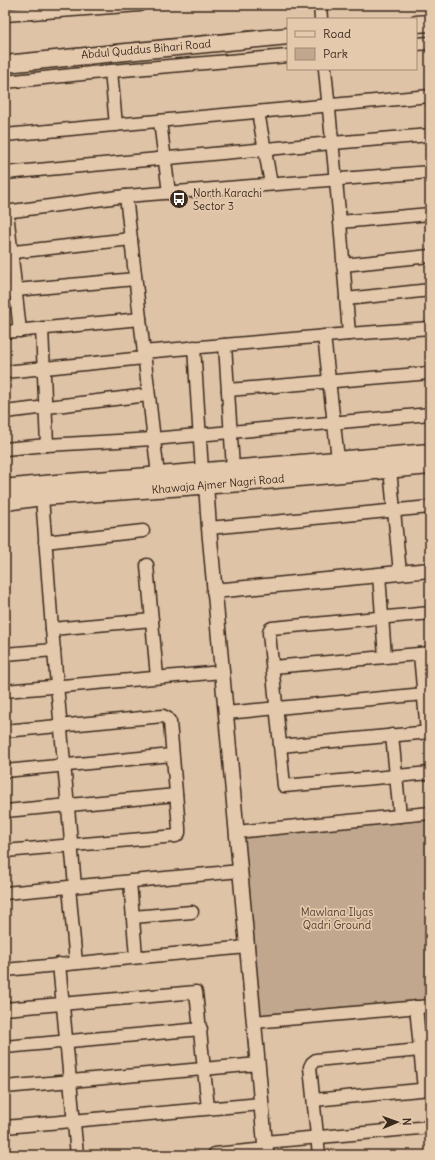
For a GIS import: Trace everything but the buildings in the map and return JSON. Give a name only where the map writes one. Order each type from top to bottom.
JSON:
[{"type":"main road","points":[[417,24],[430,23]]},
{"type":"main road","name":"Abdul Quddus Bihari Road","points":[[5,64],[287,36]]},
{"type":"main road","name":"Khawaja Ajmer Nagri Road","points":[[5,488],[39,484],[127,484],[158,475],[204,478],[243,483],[302,470],[338,459],[430,452]]},
{"type":"main road","name":"Khawaja Ajmer Nagri Road","points":[[5,502],[127,484],[204,478],[233,468],[302,470],[390,469],[430,466]]},
{"type":"street","points":[[5,16],[140,5]]},
{"type":"street","points":[[320,5],[321,18]]},
{"type":"street","points":[[417,44],[430,43]]},
{"type":"street","points":[[5,82],[111,71],[287,56]]},
{"type":"street","points":[[325,70],[349,334]]},
{"type":"street","points":[[111,71],[116,125]]},
{"type":"street","points":[[5,135],[430,96]]},
{"type":"street","points":[[258,112],[271,184]]},
{"type":"street","points":[[160,121],[169,193]]},
{"type":"street","points":[[5,173],[430,135]]},
{"type":"street","points":[[20,331],[10,291],[6,212],[126,196],[430,172]]},
{"type":"street","points":[[126,196],[158,475]]},
{"type":"street","points":[[340,222],[430,214]]},
{"type":"street","points":[[9,253],[131,239]]},
{"type":"street","points":[[343,265],[430,256]]},
{"type":"street","points":[[10,291],[135,279]]},
{"type":"street","points":[[346,300],[430,290]]},
{"type":"street","points":[[5,332],[140,319]]},
{"type":"street","points":[[42,328],[47,445]]},
{"type":"street","points":[[5,372],[144,355],[194,347],[430,328]]},
{"type":"street","points":[[324,336],[338,459]]},
{"type":"street","points":[[225,345],[233,468]]},
{"type":"street","points":[[194,347],[199,435],[266,1149]]},
{"type":"street","points":[[228,390],[430,373]]},
{"type":"street","points":[[5,412],[148,396]]},
{"type":"street","points":[[5,449],[153,439],[430,414]]},
{"type":"street","points":[[390,469],[400,573]]},
{"type":"street","points":[[42,497],[71,844],[76,963]]},
{"type":"street","points":[[208,528],[430,507]]},
{"type":"street","points":[[45,542],[143,531]]},
{"type":"street","points":[[147,565],[157,677]]},
{"type":"street","points":[[214,591],[430,570]]},
{"type":"street","points":[[379,575],[385,657]]},
{"type":"street","points":[[430,613],[272,628],[270,629],[269,633],[283,785],[430,772]]},
{"type":"street","points":[[52,629],[152,620]]},
{"type":"street","points":[[5,654],[54,650]]},
{"type":"street","points":[[272,667],[425,653],[424,694],[429,732],[280,746]]},
{"type":"street","points":[[5,692],[222,672]]},
{"type":"street","points":[[226,713],[424,694]]},
{"type":"street","points":[[5,731],[163,716],[167,718],[170,722],[179,828],[179,834],[176,836],[71,844],[5,851]]},
{"type":"street","points":[[392,735],[400,816]]},
{"type":"street","points":[[5,771],[172,755]]},
{"type":"street","points":[[5,811],[176,795]]},
{"type":"street","points":[[236,832],[430,814]]},
{"type":"street","points":[[5,893],[240,871]]},
{"type":"street","points":[[130,881],[136,958]]},
{"type":"street","points":[[133,917],[192,912]]},
{"type":"street","points":[[5,970],[247,947]]},
{"type":"street","points":[[59,964],[77,1155]]},
{"type":"street","points":[[5,1009],[196,992],[198,996],[208,1108]]},
{"type":"street","points":[[254,1022],[430,1006]]},
{"type":"street","points":[[314,1100],[427,1089],[425,1050],[416,1007]]},
{"type":"street","points":[[5,1047],[201,1029]]},
{"type":"street","points":[[319,1155],[310,1067],[312,1062],[316,1060],[425,1050]]},
{"type":"street","points":[[5,1087],[258,1064]]},
{"type":"street","points":[[5,1127],[261,1104]]},
{"type":"street","points":[[215,1155],[266,1149],[317,1137],[430,1127]]},
{"type":"green space","name":"Mawlana Ilyas Qadri Ground","points":[[430,817],[430,1003],[253,1019],[237,834]]},
{"type":"place","name":"North Karachi Sector 3","points":[[179,199]]}]
